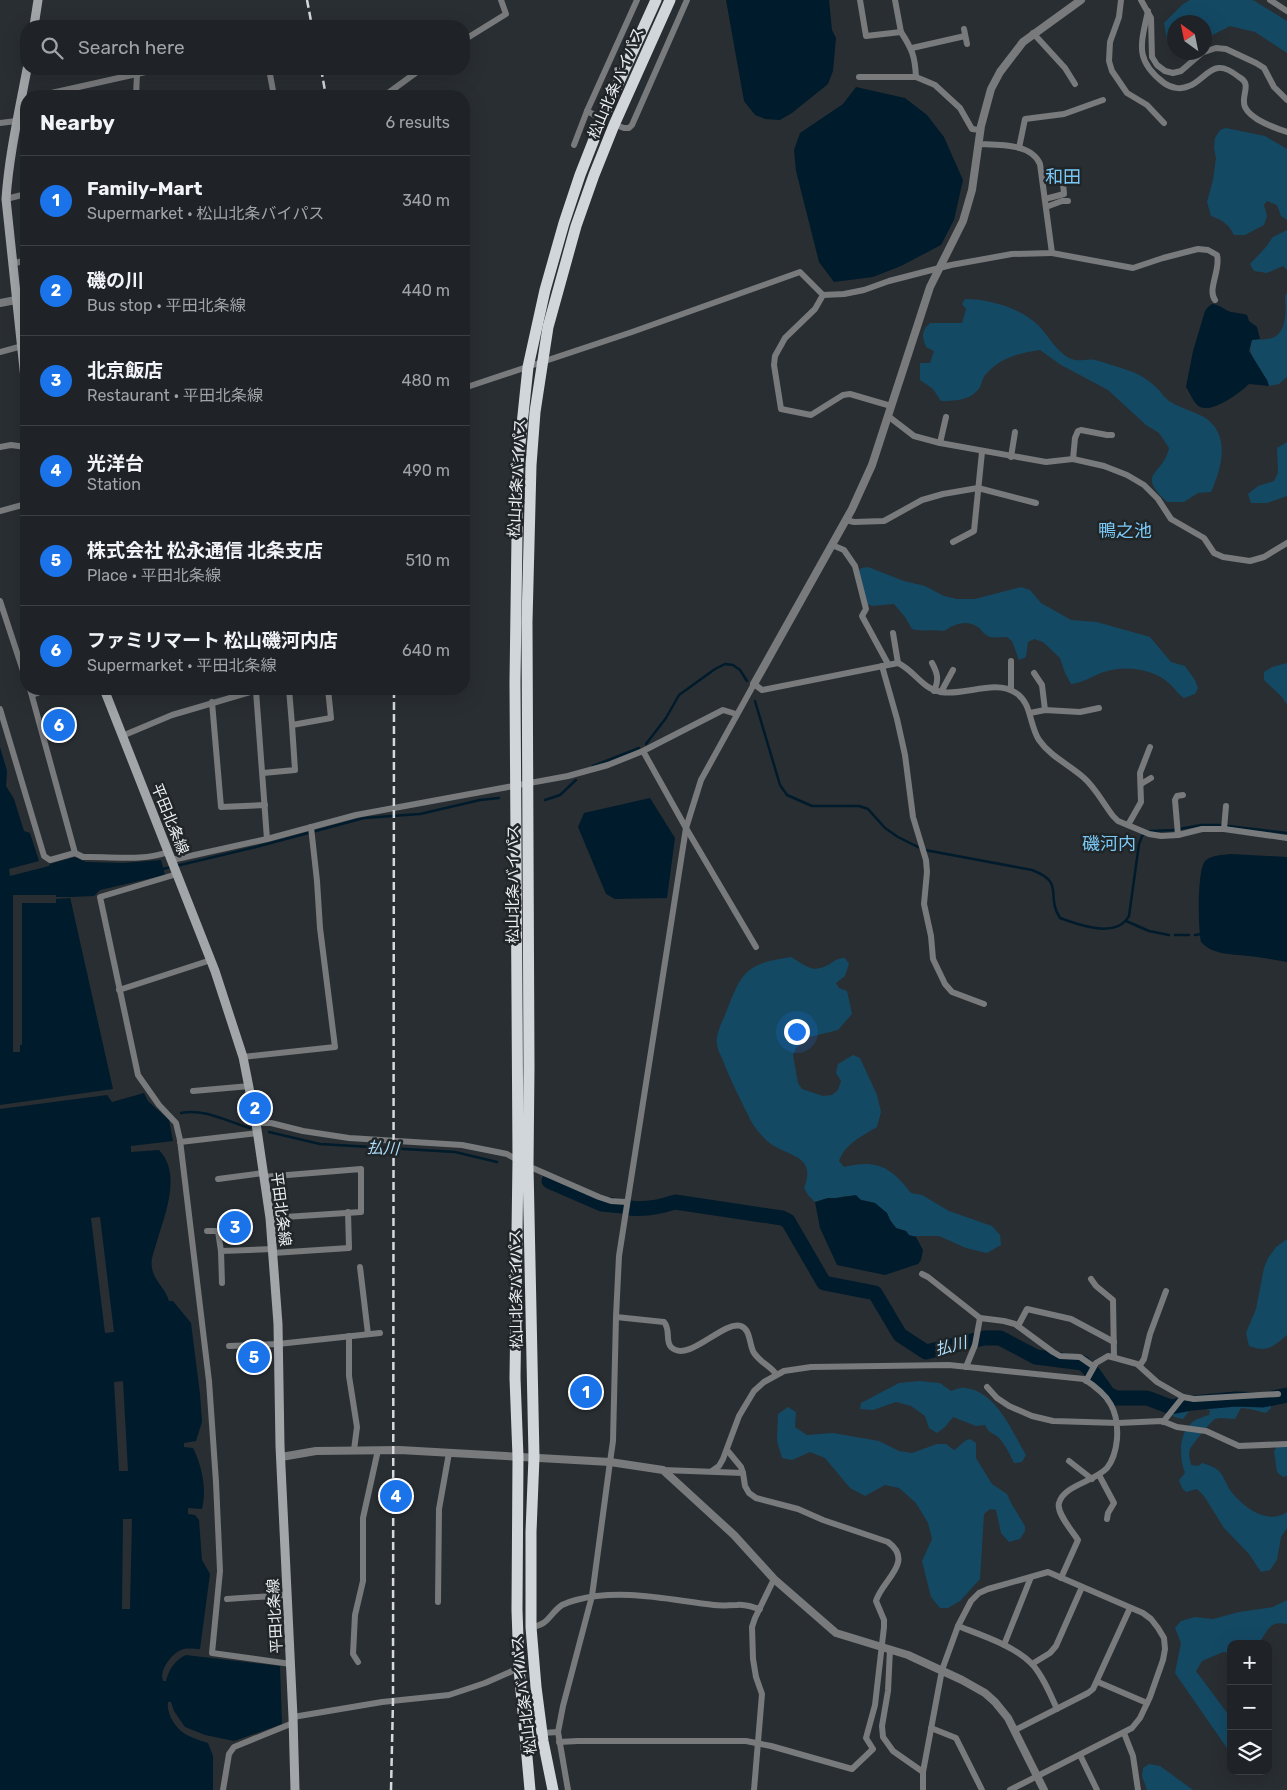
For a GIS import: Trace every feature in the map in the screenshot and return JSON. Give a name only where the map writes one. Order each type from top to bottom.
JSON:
[{"type":"highway","name":"松山北条バイパス","points":[[553,1790],[542,1733],[531,1627],[531,1532],[534,1457],[528,1166],[530,1076],[516,510],[518,463],[528,367],[545,290],[564,223],[580,174],[602,119],[656,0]]},
{"type":"highway","name":"松山北条バイパス","points":[[530,1790],[519,1668],[516,1610],[518,1457],[515,1378],[522,784],[531,465],[535,412],[548,327],[576,226],[614,125],[670,0]]},
{"type":"main road","points":[[35,20],[38,0]]},
{"type":"main road","points":[[24,90],[25,75]]},
{"type":"main road","points":[[20,109],[16,121],[8,171],[4,223],[20,322]]},
{"type":"main road","name":"平田北条線","points":[[106,695],[211,960],[233,1023],[250,1086],[270,1218],[273,1251],[295,1790]]},
{"type":"street","points":[[470,36],[506,14],[502,0]]},
{"type":"street","points":[[574,145],[587,111],[637,0]]},
{"type":"street","points":[[587,111],[614,125],[624,128],[629,128],[632,125],[687,0]]},
{"type":"street","points":[[860,0],[866,36],[901,32]]},
{"type":"street","points":[[895,0],[901,32],[912,48],[915,58],[916,77]]},
{"type":"street","points":[[568,1790],[558,1732],[592,1596],[613,1441],[619,1256],[686,828],[701,780],[736,714],[846,520],[872,465],[922,308],[938,269],[964,221],[972,190],[985,106],[1000,72],[1023,42],[1033,33],[1081,0]]},
{"type":"street","points":[[1121,0],[1119,17],[1110,42],[1109,61],[1112,71],[1127,93],[1147,105],[1164,123]]},
{"type":"street","points":[[1141,0],[1151,18],[1152,57],[1157,65],[1165,71],[1173,73],[1182,71],[1195,60]]},
{"type":"street","points":[[1270,0],[1287,11]]},
{"type":"street","points":[[1148,12],[1142,44],[1142,57],[1152,74],[1168,86],[1177,88],[1188,87],[1219,68],[1225,69],[1245,81],[1247,86],[1244,104],[1246,110],[1266,125],[1287,132]]},
{"type":"street","points":[[964,29],[967,44]]},
{"type":"street","points":[[1033,33],[1065,68],[1075,84]]},
{"type":"street","points":[[912,48],[966,36]]},
{"type":"street","points":[[1212,49],[1226,48],[1264,68],[1274,87],[1287,100]]},
{"type":"street","points":[[65,90],[132,75]]},
{"type":"street","points":[[136,90],[137,75]]},
{"type":"street","points":[[271,75],[273,90]]},
{"type":"street","points":[[392,90],[413,75]]},
{"type":"street","points":[[859,77],[916,77],[935,85],[960,108],[972,129],[980,130]]},
{"type":"street","points":[[1019,148],[1024,119],[1064,114],[1103,100]]},
{"type":"street","points":[[0,123],[16,121]]},
{"type":"street","points":[[978,144],[1019,148],[1037,158],[1040,164],[1052,253]]},
{"type":"street","points":[[1045,199],[1064,194],[1062,173]]},
{"type":"street","points":[[6,199],[20,196]]},
{"type":"street","points":[[1046,207],[1068,201]]},
{"type":"street","points":[[470,386],[632,332],[800,272],[823,295],[844,294],[951,265],[1012,254],[1052,253],[1132,268],[1198,249],[1208,250],[1217,255],[1219,262],[1212,290],[1212,296],[1215,300]]},
{"type":"street","points":[[12,264],[20,262]]},
{"type":"street","points":[[823,295],[815,309],[785,338],[775,356],[774,365],[781,409],[811,415],[842,395],[850,394],[891,406]]},
{"type":"street","points":[[0,303],[16,300]]},
{"type":"street","points":[[0,352],[20,346]]},
{"type":"street","points":[[888,416],[914,436],[940,443],[1046,462],[1073,459],[1104,466],[1126,475],[1144,486],[1158,499],[1171,519],[1204,538],[1214,553],[1223,557],[1250,561],[1264,557],[1287,543]]},
{"type":"street","points":[[940,443],[946,417]]},
{"type":"street","points":[[1073,459],[1075,438],[1078,431],[1107,436],[1112,435]]},
{"type":"street","points":[[1011,457],[1015,432]]},
{"type":"street","points":[[0,447],[11,444],[20,446]]},
{"type":"street","points":[[953,542],[974,531],[982,452]]},
{"type":"street","points":[[846,520],[854,522],[884,521],[922,500],[978,488],[1036,503]]},
{"type":"street","points":[[0,510],[20,505]]},
{"type":"street","points":[[832,545],[844,550],[855,566],[866,609],[862,616],[885,665],[904,755],[913,817],[926,860],[927,872],[924,904],[931,936],[933,959],[945,984],[952,992],[984,1004]]},
{"type":"street","points":[[0,601],[20,662]]},
{"type":"street","points":[[894,633],[898,663]]},
{"type":"street","points":[[1011,661],[1011,690]]},
{"type":"street","points":[[754,684],[762,690],[898,663],[909,669],[917,680],[941,692],[953,693],[995,688],[1011,690],[1017,693],[1023,700],[1030,713],[1033,728],[1043,745],[1084,777],[1113,816],[1128,825],[1146,833],[1161,836],[1224,826],[1287,838]]},
{"type":"street","points":[[932,663],[937,672],[938,679],[934,690]]},
{"type":"street","points":[[941,692],[953,670]]},
{"type":"street","points":[[1034,673],[1042,685],[1045,710]]},
{"type":"street","points":[[32,695],[75,853]]},
{"type":"street","points":[[122,736],[172,715],[239,695]]},
{"type":"street","points":[[259,695],[267,838]]},
{"type":"street","points":[[262,773],[295,770],[290,695]]},
{"type":"street","points":[[292,725],[331,718],[329,695]]},
{"type":"street","points":[[212,702],[221,807],[265,806]]},
{"type":"street","points":[[1030,713],[1045,710],[1080,712],[1099,708]]},
{"type":"street","points":[[0,709],[44,856],[50,860],[75,853],[83,857],[161,855],[173,864]]},
{"type":"street","points":[[291,1664],[212,1652],[220,1572],[216,1482],[209,1381],[180,1142],[176,1123],[159,1105],[138,1075],[100,897],[173,864],[267,838],[312,830],[356,814],[522,784],[538,783],[584,772],[643,751],[723,710],[736,714]]},
{"type":"street","points":[[1128,825],[1141,802],[1140,773],[1150,747]]},
{"type":"street","points":[[643,751],[756,947]]},
{"type":"street","points":[[1140,784],[1151,778]]},
{"type":"street","points":[[1177,832],[1175,800],[1177,796],[1183,795]]},
{"type":"street","points":[[1224,826],[1226,806]]},
{"type":"street","points":[[243,1057],[335,1047],[320,928],[318,881],[312,830]]},
{"type":"street","points":[[119,990],[211,960]]},
{"type":"street","points":[[193,1091],[250,1086]]},
{"type":"street","points":[[256,1123],[271,1123],[303,1131],[349,1138],[462,1145],[507,1154],[528,1166],[599,1198],[627,1202]]},
{"type":"street","points":[[180,1142],[258,1133]]},
{"type":"street","points":[[218,1179],[361,1169],[361,1212],[270,1218]]},
{"type":"street","points":[[221,1251],[349,1248],[348,1212]]},
{"type":"street","points":[[206,1231],[218,1231],[222,1283]]},
{"type":"street","points":[[360,1267],[368,1334]]},
{"type":"street","points":[[922,1274],[980,1318],[1004,1321],[1018,1326],[1060,1356],[1080,1357],[1088,1361],[1092,1369]]},
{"type":"street","points":[[1091,1279],[1096,1286],[1113,1300],[1114,1357]]},
{"type":"street","points":[[1140,1365],[1144,1359],[1150,1334],[1166,1291]]},
{"type":"street","points":[[1018,1326],[1027,1310],[1071,1319],[1114,1342]]},
{"type":"street","points":[[616,1318],[664,1322],[668,1330],[669,1344],[676,1350],[683,1350],[705,1342],[730,1327],[738,1325],[744,1327],[754,1352],[776,1374]]},
{"type":"street","points":[[966,1367],[976,1345],[980,1318]]},
{"type":"street","points":[[229,1346],[278,1344],[380,1333]]},
{"type":"street","points":[[349,1336],[349,1376],[357,1427],[354,1450]]},
{"type":"street","points":[[1086,1381],[1092,1369],[1108,1356],[1140,1365],[1157,1382],[1183,1398],[1278,1394]]},
{"type":"street","points":[[712,1471],[719,1466],[739,1416],[754,1391],[776,1374],[799,1368],[949,1365],[1074,1378],[1086,1381],[1106,1398],[1112,1406],[1118,1423],[1117,1445],[1114,1458],[1099,1475],[1070,1489],[1059,1502],[1058,1508],[1061,1515],[1078,1540],[1061,1578]]},
{"type":"street","points":[[987,1387],[997,1398],[1010,1406],[1032,1416],[1052,1421],[1163,1422],[1177,1427],[1206,1431],[1239,1446],[1287,1444]]},
{"type":"street","points":[[1163,1422],[1183,1398]]},
{"type":"street","points":[[358,1662],[353,1654],[355,1615],[363,1581],[363,1518],[378,1450]]},
{"type":"street","points":[[281,1457],[316,1451],[378,1450],[534,1457],[610,1462],[663,1470],[743,1473]]},
{"type":"street","points":[[727,1450],[740,1467],[749,1493],[756,1498],[798,1509],[831,1523],[888,1542],[894,1547],[898,1556],[898,1563],[876,1601],[884,1620],[886,1648],[888,1691],[882,1726],[883,1736],[893,1751],[924,1772]]},
{"type":"street","points":[[438,1602],[439,1509],[449,1453]]},
{"type":"street","points":[[1069,1461],[1092,1479]]},
{"type":"street","points":[[663,1470],[734,1536],[774,1578],[836,1633],[908,1655],[942,1670],[985,1693],[1002,1709],[1015,1730],[1044,1790]]},
{"type":"street","points":[[1099,1475],[1114,1503],[1107,1519]]},
{"type":"street","points":[[923,1790],[924,1772],[942,1670],[958,1626],[971,1601],[979,1593],[1048,1572],[1143,1613],[1151,1619],[1164,1638],[1165,1649],[1148,1703],[1132,1728],[1124,1734],[1010,1790]]},
{"type":"street","points":[[1004,1645],[1031,1577]]},
{"type":"street","points":[[754,1790],[762,1694],[756,1677],[753,1659],[752,1627],[774,1578]]},
{"type":"street","points":[[1032,1664],[1050,1654],[1056,1646],[1082,1588]]},
{"type":"street","points":[[228,1599],[288,1595]]},
{"type":"street","points":[[531,1627],[539,1626],[545,1622],[562,1606],[574,1600],[592,1596],[650,1596],[708,1605],[725,1607],[744,1605],[760,1609]]},
{"type":"street","points":[[1015,1730],[1088,1693],[1098,1682],[1130,1608]]},
{"type":"street","points":[[958,1626],[1004,1645],[1032,1664],[1057,1708]]},
{"type":"street","points":[[559,1742],[737,1741],[771,1746],[852,1770],[873,1749],[866,1738],[875,1705],[886,1648]]},
{"type":"street","points":[[223,1790],[229,1754],[234,1747],[293,1720],[382,1702],[449,1695],[485,1683],[519,1668]]},
{"type":"street","points":[[1098,1682],[1148,1703]]},
{"type":"street","points":[[931,1728],[956,1738],[982,1790]]},
{"type":"street","points":[[542,1733],[558,1732]]},
{"type":"street","points":[[1124,1734],[1133,1756],[1138,1790]]},
{"type":"street","points":[[1080,1755],[1097,1790]]},
{"type":"street","points":[[924,1781],[929,1790]]},
{"type":"shaded area","points":[[726,0],[829,0],[832,30],[836,38],[833,71],[828,84],[792,113],[780,120],[765,119],[755,115],[744,101]]},
{"type":"shaded area","points":[[1190,0],[1253,0],[1287,21],[1287,53],[1255,32],[1230,26],[1212,35],[1212,15],[1172,15]]},
{"type":"shaded area","points":[[1167,20],[1167,40],[1164,23]]},
{"type":"shaded area","points":[[856,87],[905,98],[927,115],[944,137],[963,180],[954,220],[941,245],[901,266],[873,277],[834,282],[819,262],[796,171],[794,150],[800,133],[843,104]]},
{"type":"shaded area","points":[[1226,128],[1265,136],[1287,149],[1287,220],[1281,216],[1277,205],[1267,201],[1264,205],[1267,216],[1264,225],[1245,235],[1234,235],[1225,223],[1211,216],[1207,202],[1216,158],[1215,138],[1220,130]]},
{"type":"shaded area","points":[[1287,230],[1287,270],[1283,266],[1267,273],[1254,271],[1250,264],[1273,237]]},
{"type":"shaded area","points":[[1287,293],[1287,377],[1279,384],[1269,386],[1253,358],[1250,346],[1252,340],[1272,338],[1280,331],[1284,321],[1285,296]]},
{"type":"shaded area","points":[[965,299],[975,299],[1014,309],[1038,325],[1056,347],[1069,358],[1095,360],[1143,377],[1169,401],[1204,417],[1213,424],[1221,442],[1222,452],[1218,473],[1211,492],[1198,493],[1184,502],[1167,502],[1153,485],[1152,479],[1166,457],[1169,448],[1159,433],[1146,425],[1108,390],[1061,365],[1040,350],[1018,354],[998,363],[986,374],[980,387],[973,395],[958,400],[941,401],[933,389],[920,380],[920,363],[930,363],[934,351],[926,347],[923,337],[924,331],[930,323],[962,323],[966,309],[962,304]]},
{"type":"shaded area","points":[[1212,304],[1231,312],[1247,315],[1249,321],[1257,327],[1260,339],[1252,340],[1249,351],[1269,386],[1249,384],[1219,405],[1205,408],[1200,407],[1196,403],[1186,387],[1193,351],[1205,311]]},
{"type":"shaded area","points":[[1287,442],[1287,496],[1267,503],[1251,503],[1248,494],[1258,486],[1274,481],[1278,473],[1277,448]]},
{"type":"shaded area","points":[[868,567],[904,581],[925,586],[944,596],[957,599],[975,599],[1021,587],[1030,590],[1041,603],[1071,620],[1097,622],[1150,637],[1171,662],[1185,666],[1198,688],[1195,694],[1184,698],[1164,679],[1148,672],[1130,669],[1112,670],[1071,684],[1060,658],[1043,642],[1034,639],[1028,642],[1026,657],[1019,660],[1012,641],[1007,637],[990,637],[978,627],[969,623],[952,626],[944,631],[912,629],[894,604],[872,606],[863,602],[856,574],[861,568]]},
{"type":"shaded area","points":[[1287,663],[1287,705],[1282,697],[1264,680],[1264,672],[1272,667]]},
{"type":"shaded area","points":[[0,747],[7,771],[6,786],[14,799],[24,831],[30,833],[39,861],[9,869],[10,876],[75,857],[86,862],[124,863],[161,860],[165,875],[100,890],[94,896],[70,897],[113,1089],[0,1105]]},
{"type":"shaded area","points":[[650,798],[675,838],[667,898],[615,899],[606,894],[578,827],[584,813]]},
{"type":"shaded area","points":[[1231,854],[1287,857],[1287,962],[1217,952],[1201,942],[1199,900],[1202,867],[1205,861],[1210,858]]},
{"type":"shaded area","points":[[791,957],[805,966],[814,969],[824,967],[837,959],[843,958],[849,964],[845,976],[836,983],[839,988],[847,991],[852,1014],[838,1030],[810,1037],[796,1048],[793,1055],[798,1083],[802,1089],[823,1096],[832,1095],[838,1090],[841,1081],[836,1073],[838,1064],[853,1055],[860,1058],[877,1095],[881,1112],[877,1127],[850,1145],[839,1161],[844,1167],[866,1164],[882,1167],[890,1171],[911,1193],[922,1195],[949,1211],[992,1226],[1000,1235],[1001,1245],[987,1253],[966,1248],[939,1236],[912,1236],[906,1231],[896,1228],[887,1213],[875,1203],[846,1196],[815,1202],[804,1188],[807,1169],[804,1163],[771,1144],[755,1127],[728,1074],[718,1049],[717,1037],[736,989],[747,973],[763,963]]},
{"type":"shaded area","points":[[144,1093],[148,1101],[169,1120],[173,1141],[131,1146],[131,1152],[159,1150],[166,1160],[170,1171],[170,1194],[153,1254],[152,1265],[153,1273],[169,1301],[173,1301],[191,1323],[202,1422],[196,1441],[184,1443],[184,1447],[193,1448],[196,1455],[203,1478],[204,1494],[202,1509],[188,1508],[188,1514],[195,1515],[199,1520],[202,1560],[210,1574],[200,1649],[184,1649],[179,1651],[168,1662],[162,1677],[163,1681],[166,1681],[176,1662],[186,1655],[280,1666],[282,1724],[234,1741],[205,1735],[185,1727],[174,1711],[171,1702],[168,1702],[171,1717],[180,1730],[191,1737],[208,1743],[213,1756],[213,1790],[0,1790],[0,1109],[107,1095],[112,1102]]},
{"type":"shaded area","points":[[856,1195],[861,1200],[875,1203],[887,1213],[896,1228],[916,1237],[923,1250],[918,1264],[885,1275],[837,1265],[820,1228],[815,1202],[828,1198]]},
{"type":"shaded area","points":[[1287,1239],[1287,1335],[1270,1348],[1255,1348],[1249,1346],[1246,1333],[1256,1309],[1264,1268],[1276,1247]]},
{"type":"shaded area","points":[[919,1381],[940,1383],[951,1391],[966,1388],[977,1391],[986,1397],[1002,1414],[1026,1455],[1022,1462],[1014,1463],[1008,1450],[985,1425],[976,1426],[953,1417],[937,1433],[929,1428],[925,1416],[911,1406],[896,1402],[873,1410],[860,1409],[861,1403],[899,1383]]},
{"type":"shaded area","points":[[1270,1403],[1271,1408],[1266,1413],[1241,1408],[1235,1419],[1215,1419],[1194,1443],[1189,1453],[1191,1465],[1198,1466],[1202,1463],[1220,1472],[1235,1496],[1248,1508],[1271,1517],[1287,1512],[1287,1528],[1281,1537],[1277,1560],[1270,1570],[1261,1572],[1249,1554],[1224,1528],[1204,1496],[1197,1489],[1186,1492],[1179,1480],[1185,1473],[1181,1445],[1185,1432],[1194,1421],[1209,1415],[1210,1410],[1201,1408],[1190,1410],[1183,1419],[1174,1417],[1172,1413],[1180,1409],[1204,1405]]},
{"type":"shaded area","points":[[788,1407],[796,1412],[795,1427],[807,1435],[833,1433],[879,1441],[899,1451],[912,1453],[937,1444],[946,1444],[954,1450],[970,1439],[976,1443],[976,1458],[992,1484],[1007,1494],[1025,1526],[1025,1531],[1020,1539],[1009,1542],[1001,1533],[996,1510],[990,1509],[984,1514],[980,1579],[960,1601],[948,1608],[940,1608],[931,1597],[922,1561],[932,1539],[928,1523],[916,1503],[899,1488],[885,1485],[865,1496],[850,1488],[825,1458],[810,1452],[792,1460],[782,1458],[777,1441],[778,1414]]},
{"type":"shaded area","points":[[1287,1445],[1287,1476],[1283,1477],[1277,1472],[1274,1451],[1277,1447]]},
{"type":"shaded area","points":[[1287,1600],[1287,1624],[1272,1625],[1261,1640],[1227,1640],[1227,1652],[1223,1652],[1202,1661],[1196,1671],[1227,1713],[1227,1748],[1175,1673],[1181,1643],[1175,1628],[1181,1621],[1195,1617],[1213,1619],[1239,1612],[1273,1607]]},
{"type":"shaded area","points":[[1149,1764],[1160,1766],[1193,1790],[1147,1790],[1142,1776],[1143,1768]]},
{"type":"pier","points":[[13,895],[56,895],[56,897],[70,897],[56,899],[56,903],[22,903],[22,1045],[20,1045],[20,1052],[13,1052]]},
{"type":"pier","points":[[100,1217],[114,1332],[105,1333],[91,1218]]},
{"type":"pier","points":[[123,1381],[128,1471],[119,1471],[114,1382]]},
{"type":"pier","points":[[123,1519],[132,1519],[130,1609],[122,1609]]},
{"type":"waterway","points":[[646,744],[666,718],[679,695],[715,669],[725,664],[733,665],[740,670],[747,681]]},
{"type":"waterway","points":[[755,701],[780,785],[787,795],[812,806],[859,806],[868,809],[885,828],[920,848]]},
{"type":"waterway","points":[[593,766],[639,748]]},
{"type":"waterway","points":[[545,800],[560,795],[576,780]]},
{"type":"waterway","points":[[176,866],[364,818],[420,814],[480,800],[499,798]]},
{"type":"waterway","points":[[925,850],[1032,870],[1049,880],[1052,885],[1054,903],[1060,918],[1087,927],[1106,929],[1123,923],[1129,916],[1139,844],[1142,836],[1150,831],[1173,830],[1202,825],[1220,825],[1287,833]]},
{"type":"waterway","points":[[163,869],[171,867]]},
{"type":"waterway","points":[[1126,921],[1149,931],[1169,935]]},
{"type":"waterway","points":[[1195,935],[1202,934]]},
{"type":"waterway","points":[[1175,935],[1189,935]]},
{"type":"waterway","name":"払川","points":[[181,1113],[199,1112],[250,1128]]},
{"type":"waterway","name":"払川","points":[[269,1132],[320,1144],[455,1152],[497,1162]]},
{"type":"waterway","name":"払川","points":[[549,1181],[602,1204],[622,1206]]},
{"type":"waterway","name":"払川","points":[[630,1208],[652,1208],[675,1202],[782,1218],[788,1221],[824,1283],[875,1293],[900,1335],[926,1352],[984,1338],[1000,1338],[1036,1357],[1083,1363],[1094,1374],[1108,1394],[1116,1398],[1147,1398],[1171,1407],[1236,1399],[1263,1400],[1287,1395]]},
{"type":"railway","points":[[307,0],[311,20]]},
{"type":"railway","points":[[322,75],[325,90]]},
{"type":"railway","points":[[391,1790],[393,1701],[394,695]]},
{"type":"place","name":"ファミリマート 松山磯河内店","points":[[59,725]]},
{"type":"place","name":"磯の川","points":[[255,1108]]},
{"type":"place","name":"北京飯店","points":[[235,1227]]},
{"type":"place","name":"株式会社 松永通信 北条支店","points":[[254,1357]]},
{"type":"place","name":"Family-Mart","points":[[586,1392]]},
{"type":"place","name":"光洋台","points":[[396,1496]]},
{"type":"district","name":"和田","points":[[1063,177]]},
{"type":"district","name":"鴨之池","points":[[1125,531]]},
{"type":"district","name":"磯河内","points":[[1109,844]]}]
